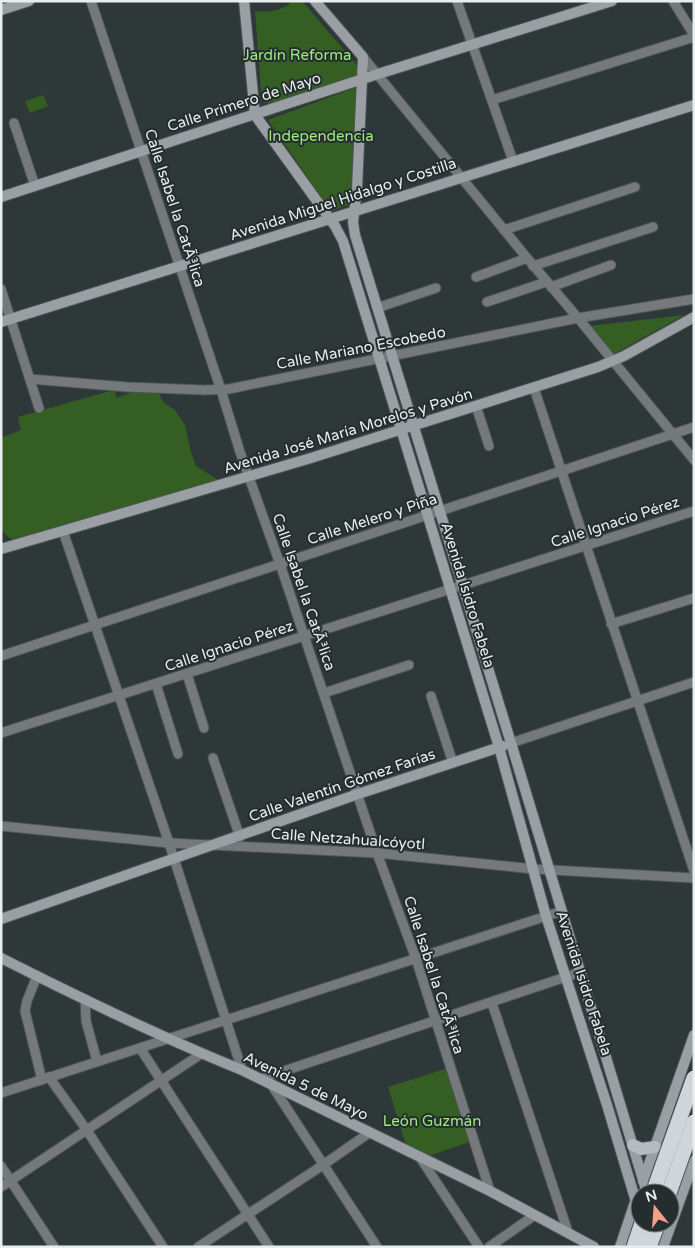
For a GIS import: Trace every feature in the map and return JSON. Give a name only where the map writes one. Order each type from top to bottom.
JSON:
[{"type":"highway","points":[[657,1183],[694,1078]]},
{"type":"highway","points":[[672,1183],[694,1122]]},
{"type":"highway","points":[[634,1247],[639,1233]]},
{"type":"highway","points":[[657,1233],[658,1246]]},
{"type":"main road","points":[[1,10],[29,1]]},
{"type":"main road","points":[[244,1],[255,115]]},
{"type":"main road","points":[[315,1],[363,57]]},
{"type":"main road","name":"Calle Primero de Mayo","points":[[1,197],[378,74],[612,1]]},
{"type":"main road","name":"Avenida Isidro Fabela","points":[[363,57],[357,189],[353,228],[644,1183]]},
{"type":"main road","name":"Avenida Miguel Hidalgo y Costilla","points":[[6,321],[694,105]]},
{"type":"main road","name":"Avenida Isidro Fabela","points":[[255,115],[343,240],[499,747],[546,916],[631,1183]]},
{"type":"main road","name":"Avenida José María Morelos y Pavón","points":[[1,549],[249,477],[534,388],[614,361],[694,317]]},
{"type":"main road","name":"Calle Valentín Gómez Farías","points":[[1,919],[240,837],[358,794],[511,743]]},
{"type":"main road","name":"Avenida 5 de Mayo","points":[[1,958],[85,1000],[271,1084],[490,1192],[594,1247]]},
{"type":"main road","points":[[642,1183],[694,1035]]},
{"type":"main road","points":[[633,1144],[641,1149],[653,1152]]},
{"type":"main road","points":[[653,1152],[654,1167],[667,1177],[680,1178],[690,1173]]},
{"type":"main road","points":[[658,1246],[694,1161]]},
{"type":"main road","points":[[620,1247],[630,1217]]},
{"type":"main road","points":[[649,1233],[658,1246]]},
{"type":"street","name":"Calle Isabel la CatÃ³lica","points":[[91,1],[249,477],[416,958],[434,1022],[490,1192]]},
{"type":"street","points":[[457,1],[513,161]]},
{"type":"street","points":[[492,100],[694,36],[673,1]]},
{"type":"street","points":[[363,57],[694,460]]},
{"type":"street","points":[[14,123],[35,186]]},
{"type":"street","points":[[504,230],[635,188]]},
{"type":"street","points":[[533,266],[653,227]]},
{"type":"street","points":[[476,276],[527,258]]},
{"type":"street","points":[[487,302],[611,265]]},
{"type":"street","points":[[377,308],[436,288]]},
{"type":"street","points":[[1,289],[6,321],[30,379],[39,408]]},
{"type":"street","name":"Calle Mariano Escobedo","points":[[30,379],[126,387],[221,390],[578,318],[694,299]]},
{"type":"street","points":[[534,388],[694,871]]},
{"type":"street","points":[[476,406],[489,446]]},
{"type":"street","name":"Calle Melero y Piña","points":[[1,656],[694,427]]},
{"type":"street","name":"Calle Ignacio Pérez","points":[[1,734],[694,511]]},
{"type":"street","points":[[63,531],[169,843],[242,1070]]},
{"type":"street","points":[[611,624],[694,598]]},
{"type":"street","points":[[324,693],[409,665]]},
{"type":"street","points":[[187,674],[204,728]]},
{"type":"street","name":"Calle Valentín Gómez Farías","points":[[511,743],[694,682]]},
{"type":"street","points":[[156,684],[178,754]]},
{"type":"street","points":[[431,696],[453,762]]},
{"type":"street","points":[[213,758],[240,837]]},
{"type":"street","name":"Calle Netzahualcóyotl","points":[[1,826],[169,843],[378,853],[534,869],[694,878]]},
{"type":"street","points":[[1,1093],[562,911]]},
{"type":"street","points":[[260,1079],[581,972]]},
{"type":"street","points":[[37,976],[25,1010],[45,1078],[86,1130],[163,1247]]},
{"type":"street","points":[[85,1000],[86,1021],[98,1061]]},
{"type":"street","points":[[492,1003],[568,1232]]},
{"type":"street","points":[[140,1048],[269,1247]]},
{"type":"street","points":[[1,1187],[201,1054]]},
{"type":"street","points":[[271,1084],[377,1247]]},
{"type":"street","points":[[198,1247],[369,1133]]},
{"type":"street","points":[[420,1159],[479,1247]]},
{"type":"street","points":[[1,1166],[54,1247]]},
{"type":"street","points":[[489,1247],[535,1215]]},
{"type":"green space","name":"Jardín Reforma","points":[[293,1],[302,1],[356,64],[358,71],[355,78],[276,103],[265,103],[261,91],[255,11],[275,10]]},
{"type":"green space","name":"Independencia","points":[[357,87],[352,204],[331,211],[268,120]]},
{"type":"green space","points":[[43,95],[48,106],[30,113],[25,101]]},
{"type":"green space","points":[[684,315],[614,354],[589,326]]},
{"type":"green space","points":[[114,390],[117,398],[137,390],[158,392],[164,403],[175,410],[185,425],[196,466],[218,480],[14,541],[1,528],[1,438],[21,430],[18,417]]},
{"type":"green space","name":"León Guzmán","points":[[445,1069],[474,1140],[429,1156],[406,1145],[388,1087]]}]
